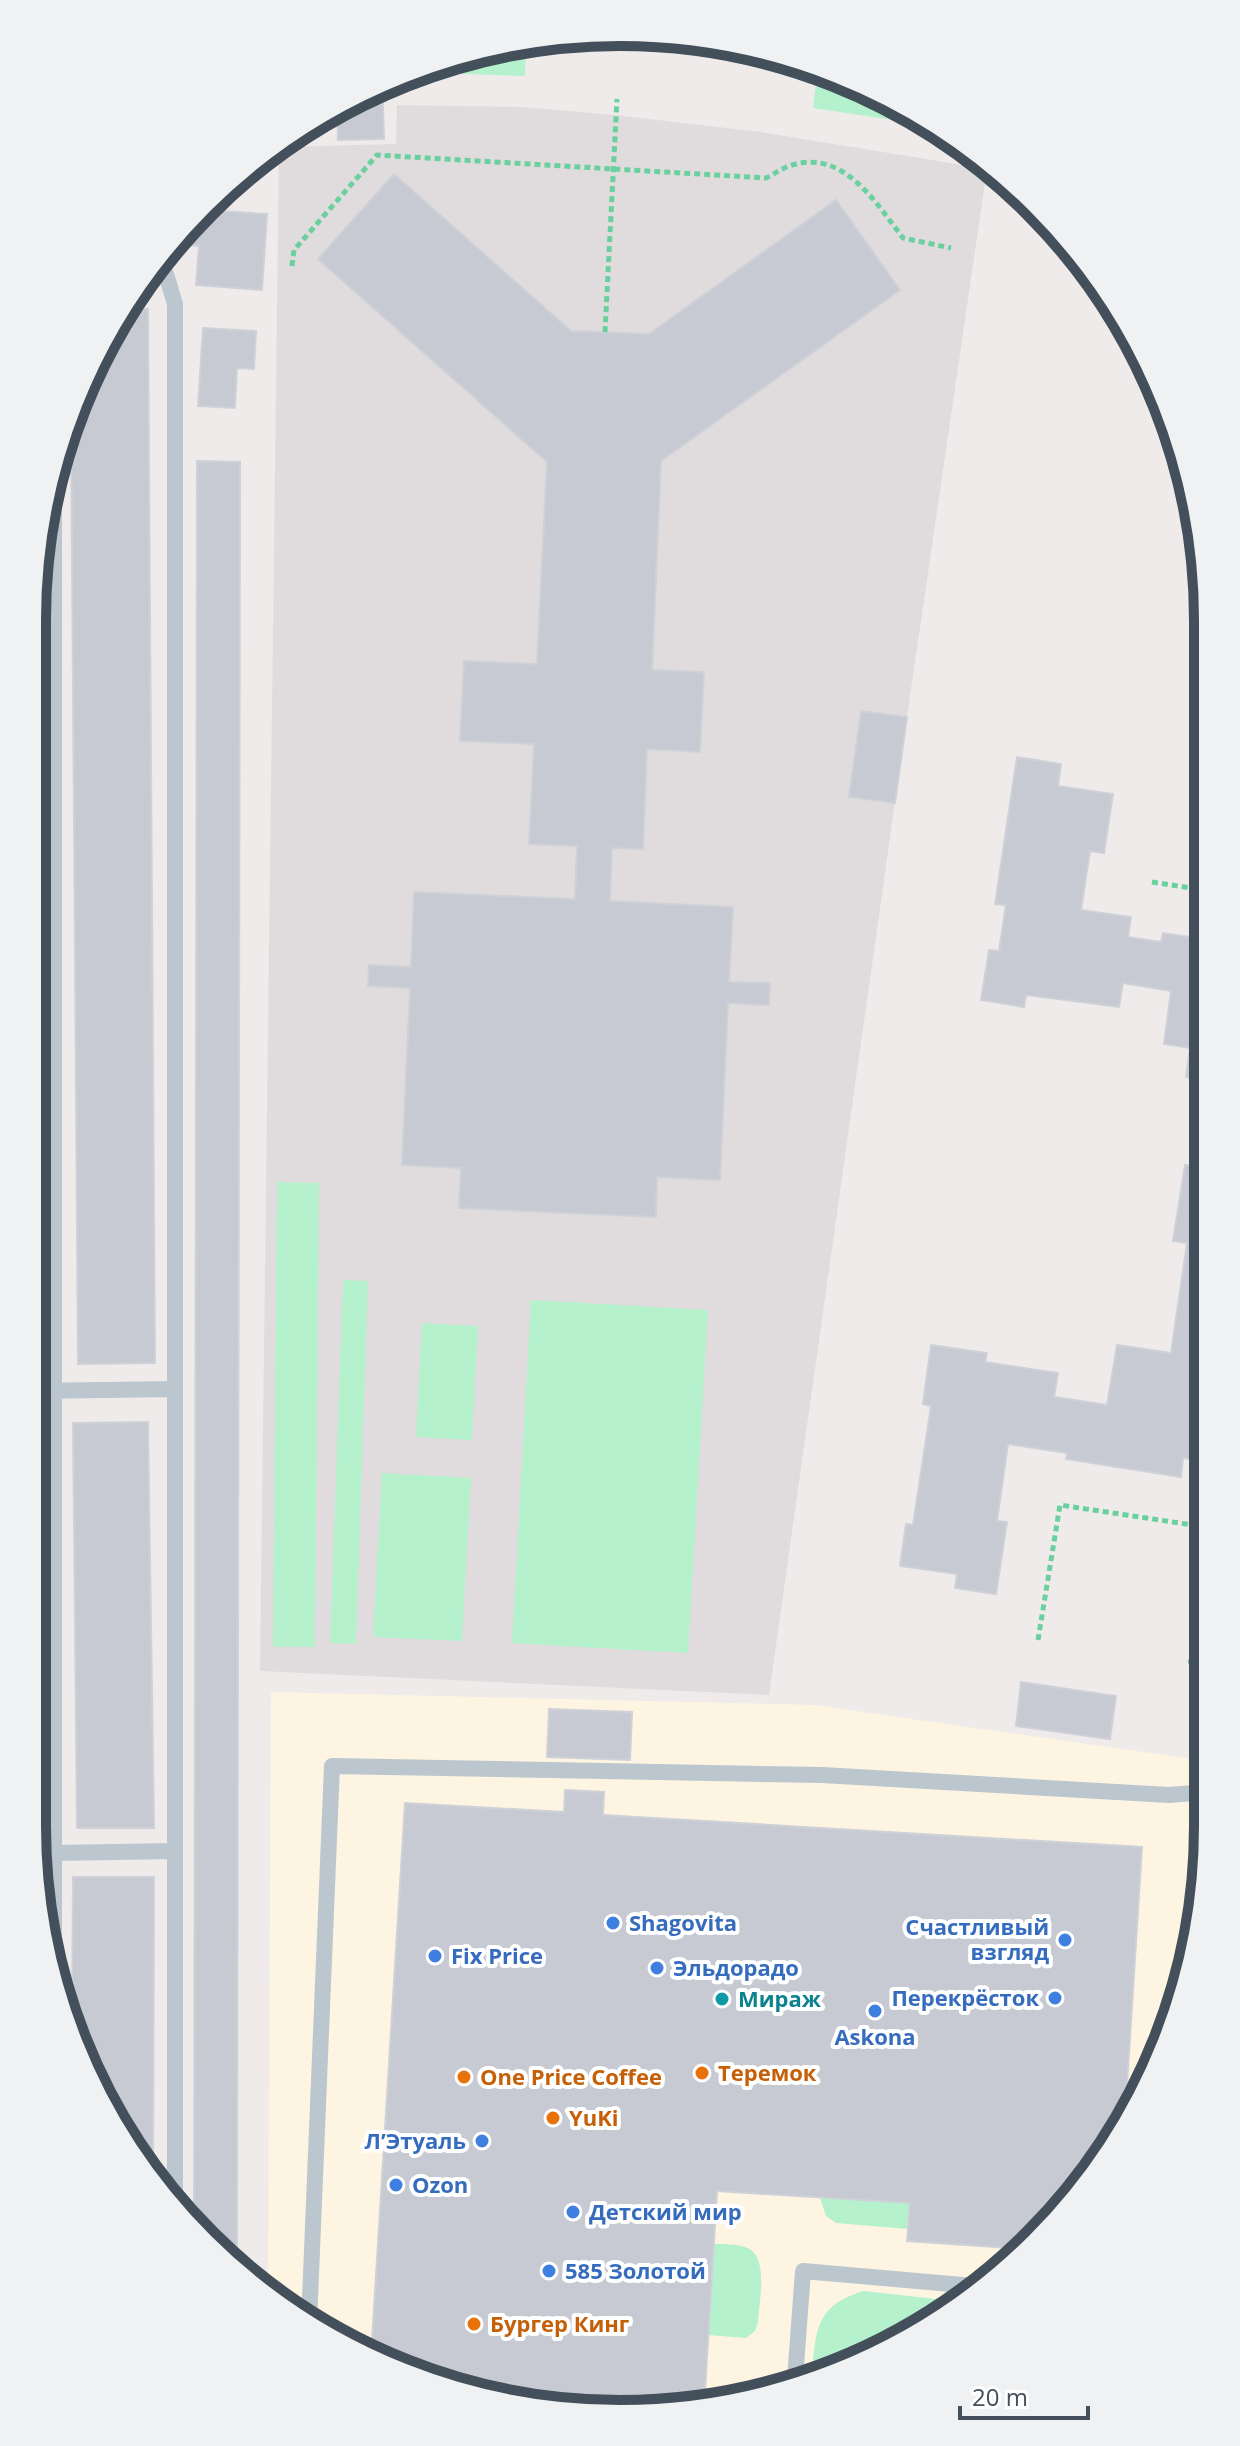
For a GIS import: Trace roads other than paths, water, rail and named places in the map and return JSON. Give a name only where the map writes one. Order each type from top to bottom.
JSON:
[{"type":"lane","points":[[164,273],[175,304],[175,2188]]},
{"type":"lane","points":[[54,526],[54,1920]]},
{"type":"lane","points":[[46,1391],[175,1389]]},
{"type":"lane","points":[[310,2308],[332,1766],[822,1775],[1169,1795],[1194,1793]]},
{"type":"lane","points":[[54,1853],[175,1851]]},
{"type":"lane","points":[[795,2373],[803,2271],[963,2285]]},
{"type":"place","name":"Shagovita","points":[[613,1923]]},
{"type":"place","name":"Счастливый взгляд","points":[[1065,1940]]},
{"type":"place","name":"Fix Price","points":[[435,1956]]},
{"type":"place","name":"Эльдорадо","points":[[657,1968]]},
{"type":"place","name":"Перекрёсток","points":[[1055,1998]]},
{"type":"place","name":"Мираж","points":[[722,1999]]},
{"type":"place","name":"Askona","points":[[875,2011]]},
{"type":"place","name":"Теремок","points":[[702,2073]]},
{"type":"place","name":"One Price Coffee","points":[[464,2077]]},
{"type":"place","name":"YuKi","points":[[553,2118]]},
{"type":"place","name":"Л’Этуаль","points":[[482,2141]]},
{"type":"place","name":"Ozon","points":[[396,2185]]},
{"type":"place","name":"Детский мир","points":[[573,2212]]},
{"type":"place","name":"585 Золотой","points":[[549,2271]]},
{"type":"place","name":"Бургер Кинг","points":[[474,2324]]}]
